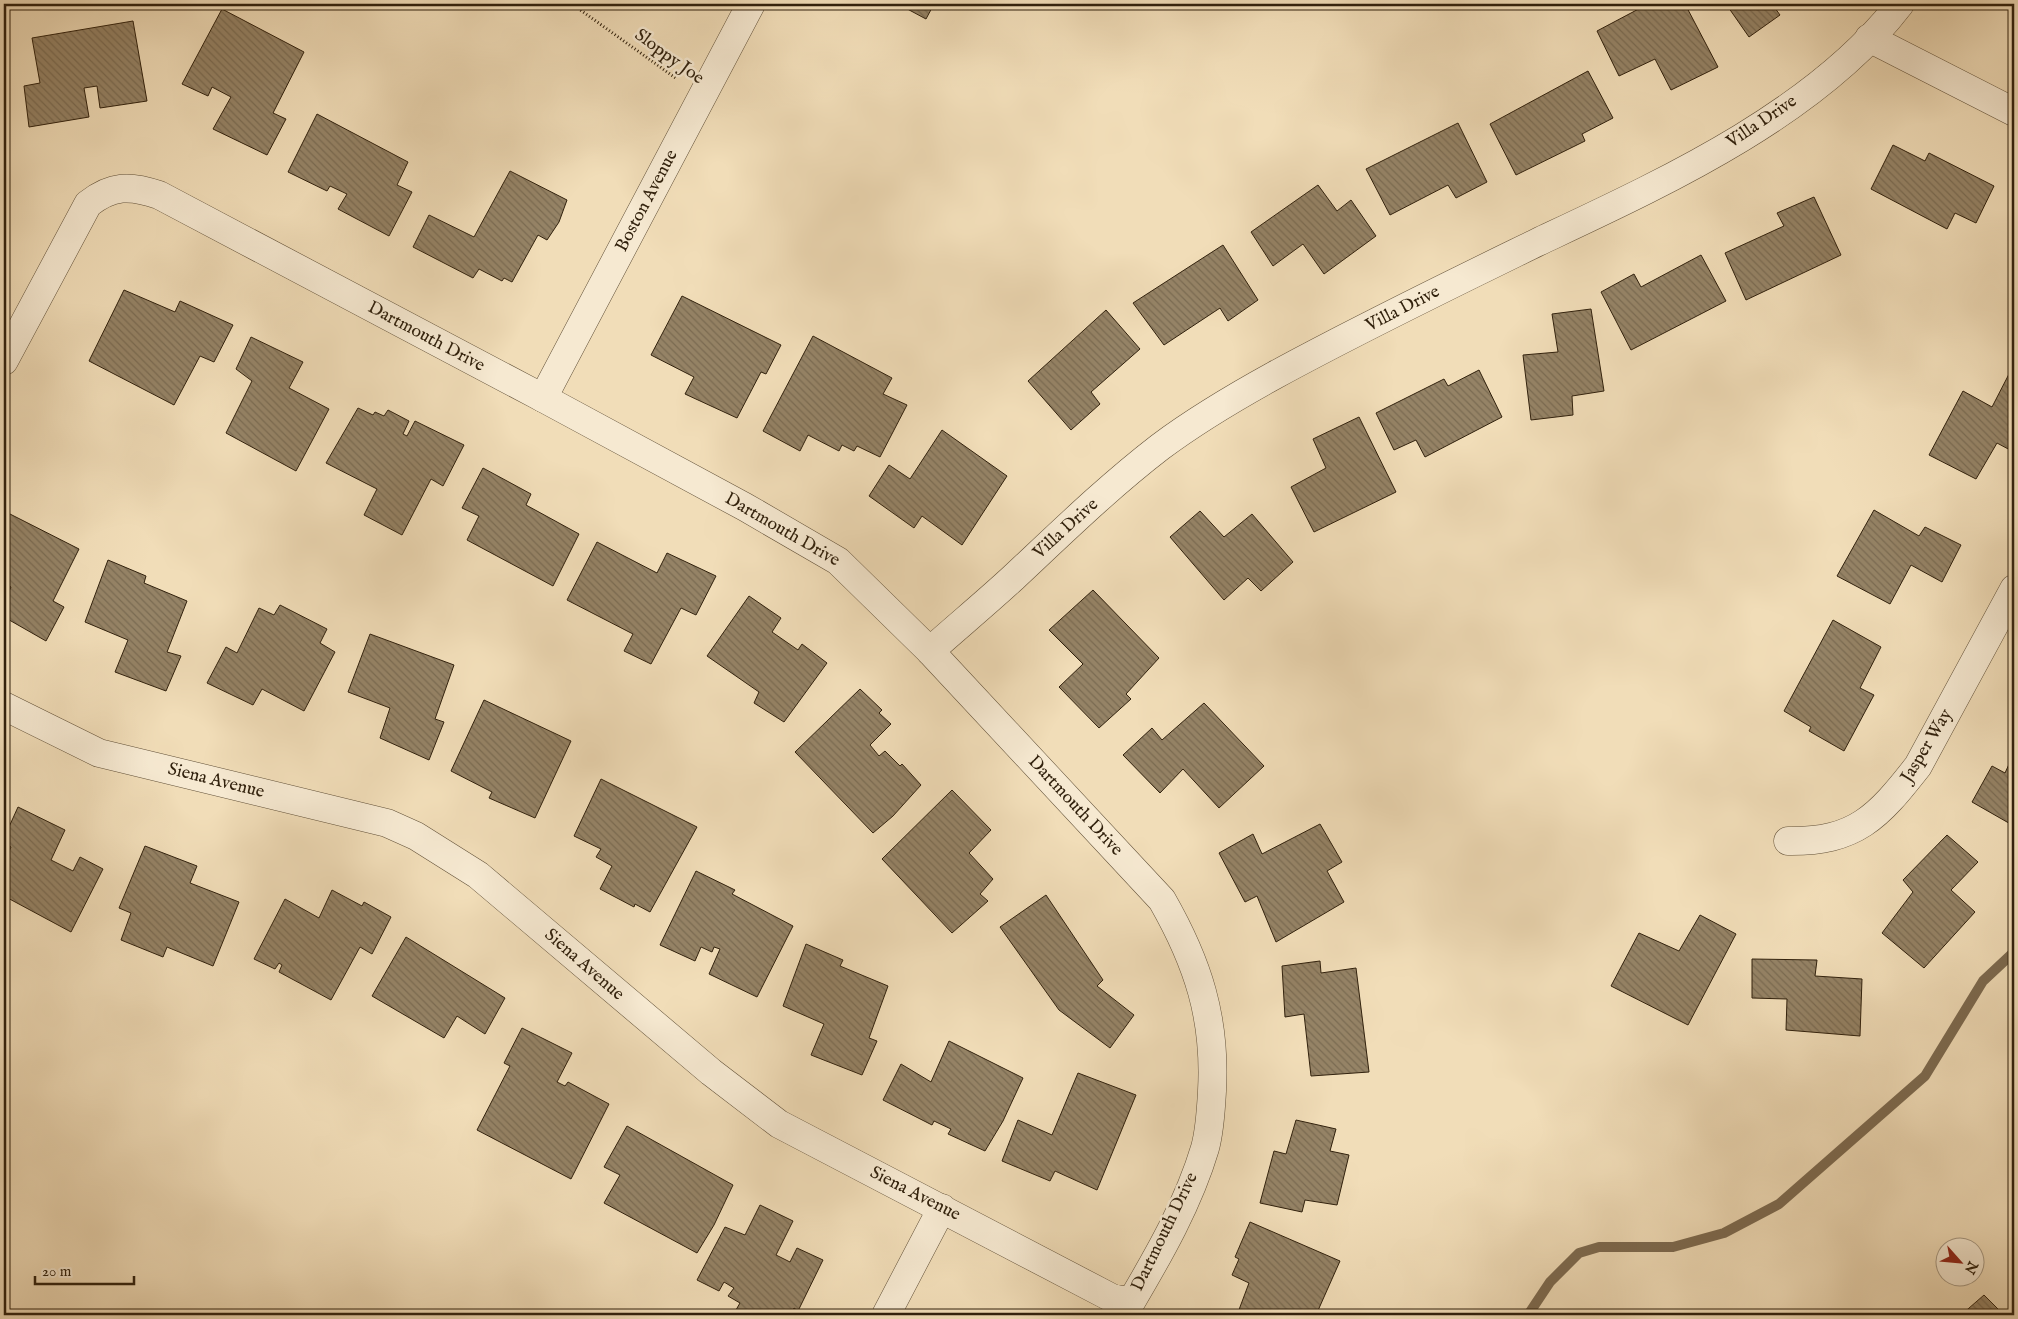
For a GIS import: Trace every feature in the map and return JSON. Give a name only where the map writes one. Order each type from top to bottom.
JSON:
[{"type":"street","name":"Boston Avenue","points":[[543,398],[751,4]]},
{"type":"street","name":"Villa Drive","points":[[930,652],[1119,481],[1159,448],[1200,419],[1274,375],[1476,272],[1665,181],[1710,156],[1807,92],[1869,38],[1900,4]]},
{"type":"street","points":[[1869,38],[2014,112]]},
{"type":"street","name":"Dartmouth Drive","points":[[4,361],[88,204],[102,193],[131,188],[159,195],[543,398],[745,507],[838,560],[930,652],[1162,900],[1178,928],[1200,980],[1211,1029],[1214,1060],[1205,1146],[1174,1225],[1131,1302]]},
{"type":"street","name":"Jasper Way","points":[[1788,841],[1828,840],[1847,833],[1864,824],[1899,791],[1922,759],[2014,589]]},
{"type":"street","name":"Siena Avenue","points":[[4,706],[99,753],[387,823],[416,836],[478,875],[711,1072],[778,1124],[1112,1298],[1131,1302]]},
{"type":"street","points":[[886,1315],[942,1208]]},
{"type":"path","name":"Sloppy Joe","points":[[572,4],[702,97]]},
{"type":"building","points":[[898,4],[934,4],[926,19]]},
{"type":"building","points":[[1648,4],[1685,4],[1718,67],[1671,90],[1655,59],[1619,76],[1597,31]]},
{"type":"building","points":[[1726,4],[1772,4],[1780,15],[1749,37]]},
{"type":"building","points":[[222,9],[304,52],[273,113],[286,119],[267,155],[213,129],[231,97],[212,87],[208,96],[182,84]]},
{"type":"building","points":[[133,21],[147,101],[100,108],[97,86],[84,88],[89,117],[29,127],[24,86],[40,83],[32,38]]},
{"type":"building","points":[[1588,71],[1613,118],[1582,134],[1585,141],[1516,175],[1490,124]]},
{"type":"building","points":[[317,114],[408,162],[397,185],[412,192],[389,236],[338,209],[347,194],[330,186],[327,191],[288,172]]},
{"type":"building","points":[[1458,123],[1487,182],[1456,198],[1448,185],[1390,215],[1366,169]]},
{"type":"building","points":[[1893,145],[1925,161],[1929,153],[1994,186],[1976,223],[1955,213],[1947,229],[1871,189]]},
{"type":"building","points":[[510,171],[567,200],[559,222],[547,240],[538,235],[512,282],[504,278],[502,281],[479,269],[473,278],[413,247],[429,215],[474,237]]},
{"type":"building","points":[[1318,185],[1337,211],[1351,200],[1376,236],[1324,274],[1303,244],[1273,266],[1251,232]]},
{"type":"building","points":[[1814,197],[1841,255],[1746,300],[1725,253],[1784,226],[1777,213]]},
{"type":"building","points":[[1223,245],[1258,300],[1228,321],[1220,308],[1164,345],[1133,303]]},
{"type":"building","points":[[1701,255],[1726,301],[1631,350],[1601,292],[1634,274],[1641,287]]},
{"type":"building","points":[[124,290],[175,312],[180,301],[233,325],[214,362],[200,356],[174,405],[89,361]]},
{"type":"building","points":[[682,296],[781,345],[766,374],[761,372],[737,418],[685,394],[694,377],[651,355]]},
{"type":"building","points":[[1591,309],[1604,391],[1572,396],[1573,415],[1531,420],[1523,355],[1558,352],[1552,314]]},
{"type":"building","points":[[1106,310],[1140,349],[1091,392],[1100,404],[1071,430],[1028,381]]},
{"type":"building","points":[[813,336],[892,378],[883,394],[907,405],[880,457],[857,446],[854,451],[842,445],[839,451],[808,435],[800,451],[763,431]]},
{"type":"building","points":[[251,337],[303,362],[289,388],[329,409],[296,471],[226,433],[252,381],[236,369]]},
{"type":"building","points":[[1479,370],[1502,417],[1425,457],[1416,440],[1394,450],[1376,413],[1444,379],[1448,386]]},
{"type":"building","points":[[2009,374],[2014,376],[2014,446],[2012,451],[1997,443],[1976,479],[1929,455],[1963,391],[1992,407]]},
{"type":"building","points":[[358,408],[373,415],[375,412],[384,416],[388,410],[409,421],[403,434],[407,436],[415,421],[464,445],[443,486],[431,479],[402,535],[364,515],[377,489],[326,463]]},
{"type":"building","points":[[1359,417],[1396,492],[1314,532],[1291,487],[1326,468],[1313,439]]},
{"type":"building","points":[[942,430],[1007,476],[962,545],[922,516],[914,528],[869,496],[889,465],[910,479]]},
{"type":"building","points":[[483,468],[531,494],[526,505],[579,534],[553,586],[467,540],[479,516],[462,508]]},
{"type":"building","points":[[1874,510],[1919,536],[1925,527],[1961,545],[1942,582],[1911,565],[1890,604],[1837,576]]},
{"type":"building","points":[[1200,511],[1224,537],[1252,514],[1293,562],[1261,591],[1248,578],[1224,600],[1170,537]]},
{"type":"building","points":[[8,513],[79,549],[53,601],[64,607],[46,641],[4,617],[4,601],[11,587],[4,584],[4,520]]},
{"type":"building","points":[[597,542],[657,573],[667,553],[716,576],[696,615],[681,608],[651,664],[624,651],[633,634],[567,600]]},
{"type":"building","points":[[108,560],[146,576],[144,583],[187,601],[167,652],[181,656],[166,691],[115,672],[128,640],[85,622]]},
{"type":"building","points":[[1093,590],[1159,658],[1126,694],[1131,699],[1099,728],[1059,687],[1083,664],[1049,630]]},
{"type":"building","points":[[749,596],[781,618],[772,632],[798,650],[802,644],[827,663],[784,722],[754,703],[759,692],[707,656]]},
{"type":"building","points":[[280,605],[327,629],[320,643],[335,652],[304,711],[262,689],[253,705],[207,683],[226,647],[237,653],[259,608],[274,615]]},
{"type":"building","points":[[1833,620],[1881,647],[1860,688],[1874,695],[1844,751],[1809,731],[1811,727],[1784,711]]},
{"type":"building","points":[[370,634],[454,665],[435,719],[444,722],[429,760],[380,738],[390,708],[348,692]]},
{"type":"building","points":[[860,689],[882,710],[879,713],[891,724],[870,745],[879,756],[885,751],[900,766],[902,764],[921,785],[893,816],[873,833],[795,752]]},
{"type":"building","points":[[484,700],[571,741],[535,818],[489,798],[492,792],[451,771]]},
{"type":"building","points":[[1204,703],[1264,766],[1219,808],[1183,769],[1160,793],[1123,755],[1152,728],[1162,740]]},
{"type":"building","points":[[2010,762],[2014,765],[2014,826],[1972,802],[1992,766],[2005,773]]},
{"type":"building","points":[[601,779],[697,827],[650,912],[635,904],[634,907],[600,889],[612,866],[596,857],[601,849],[574,836]]},
{"type":"building","points":[[952,790],[991,830],[969,853],[993,879],[980,894],[988,901],[952,933],[882,859]]},
{"type":"building","points":[[18,807],[65,830],[51,860],[73,871],[80,857],[103,869],[71,932],[4,896],[4,862],[11,847],[4,843],[4,838]]},
{"type":"building","points":[[1320,824],[1342,862],[1327,871],[1344,902],[1276,942],[1257,896],[1245,902],[1219,853],[1253,834],[1262,854]]},
{"type":"building","points":[[1947,835],[1978,862],[1951,890],[1975,912],[1924,968],[1882,933],[1913,892],[1903,880]]},
{"type":"building","points":[[145,846],[197,866],[190,883],[239,902],[213,966],[167,947],[163,957],[121,940],[131,913],[119,908]]},
{"type":"building","points":[[696,871],[735,890],[732,894],[793,926],[757,997],[709,974],[720,949],[714,947],[712,952],[701,947],[695,961],[660,945]]},
{"type":"building","points":[[332,890],[362,906],[364,902],[391,917],[372,954],[360,947],[331,1000],[279,972],[282,965],[279,963],[275,969],[254,959],[285,899],[319,918]]},
{"type":"building","points":[[1046,895],[1103,980],[1097,986],[1134,1015],[1110,1048],[1059,1010],[1000,927]]},
{"type":"building","points":[[1700,915],[1736,934],[1688,1025],[1611,986],[1639,933],[1679,951]]},
{"type":"building","points":[[406,937],[505,998],[485,1034],[457,1016],[444,1038],[372,996]]},
{"type":"building","points":[[806,944],[843,960],[840,966],[888,986],[869,1038],[877,1041],[862,1075],[811,1055],[824,1024],[783,1006]]},
{"type":"building","points":[[1752,959],[1817,960],[1815,976],[1862,979],[1860,1036],[1786,1030],[1787,999],[1752,998]]},
{"type":"building","points":[[1320,961],[1321,973],[1356,968],[1369,1072],[1311,1076],[1304,1014],[1285,1017],[1282,966]]},
{"type":"building","points":[[522,1028],[572,1053],[557,1082],[565,1086],[568,1082],[609,1104],[571,1179],[477,1130],[510,1066],[504,1063]]},
{"type":"building","points":[[949,1041],[1023,1078],[1003,1121],[985,1151],[948,1134],[951,1129],[934,1121],[932,1125],[883,1100],[901,1064],[931,1082]]},
{"type":"building","points":[[1078,1073],[1136,1095],[1097,1190],[1055,1171],[1050,1181],[1002,1161],[1018,1120],[1052,1135]]},
{"type":"building","points":[[1296,1120],[1336,1129],[1330,1151],[1349,1155],[1337,1205],[1305,1200],[1302,1212],[1260,1203],[1274,1151],[1286,1154]]},
{"type":"building","points":[[627,1126],[733,1185],[714,1225],[697,1253],[604,1203],[620,1175],[604,1167]]},
{"type":"building","points":[[760,1205],[793,1221],[776,1255],[790,1262],[797,1248],[823,1260],[798,1311],[794,1308],[790,1315],[733,1315],[740,1303],[728,1296],[734,1288],[724,1282],[719,1291],[697,1280],[725,1227],[745,1235]]},
{"type":"building","points":[[1250,1222],[1340,1261],[1316,1315],[1237,1315],[1249,1283],[1232,1275],[1239,1259],[1235,1257]]},
{"type":"building","points":[[1984,1295],[2004,1315],[1961,1315]]},
{"type":"waterway","points":[[1528,1315],[1550,1282],[1579,1253],[1599,1247],[1673,1247],[1724,1233],[1779,1204],[1925,1076],[1983,981],[2014,952]]}]
